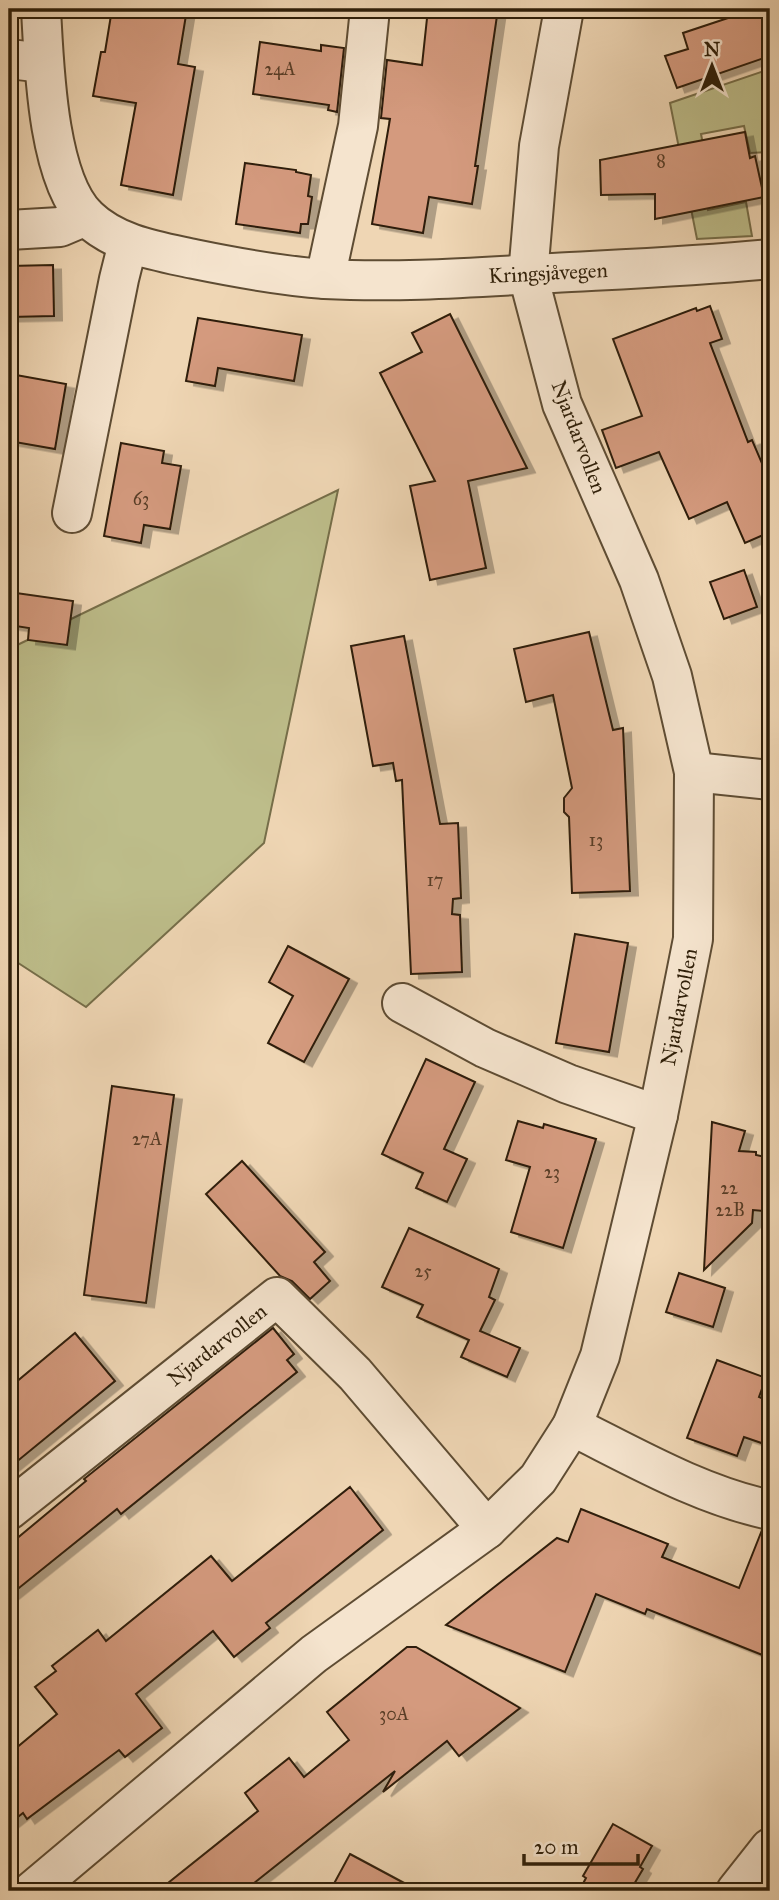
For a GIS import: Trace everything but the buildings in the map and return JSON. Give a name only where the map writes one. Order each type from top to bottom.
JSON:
[{"type":"street","name":"Kringsjåvegen","points":[[41,9],[26,61],[49,107],[66,182],[74,200],[86,216],[103,230],[128,243],[248,270],[325,279],[410,280],[528,275],[770,259]]},
{"type":"street","points":[[325,279],[358,126],[370,9]]},
{"type":"street","name":"Njardarvollen","points":[[32,1891],[314,1654],[488,1529],[538,1479],[572,1426],[600,1356],[658,1115],[693,939],[694,772],[672,676],[639,580],[562,404],[528,275],[540,146],[564,9]]},
{"type":"street","points":[[9,230],[60,227],[86,216]]},
{"type":"street","points":[[72,513],[128,243]]},
{"type":"street","points":[[694,772],[770,780]]},
{"type":"street","points":[[402,1003],[485,1048],[568,1084],[658,1115]]},
{"type":"street","name":"Njardarvollen","points":[[9,1510],[277,1297],[355,1374],[488,1529]]},
{"type":"street","points":[[572,1426],[681,1481],[770,1510]]},
{"type":"street","points":[[736,1891],[770,1848]]},
{"type":"green space","points":[[770,69],[770,152],[750,153],[744,126],[701,134],[709,175],[702,176],[708,210],[746,202],[752,236],[697,239],[670,103]]},
{"type":"green space","points":[[338,490],[264,843],[86,1007],[9,957],[9,649]]}]
